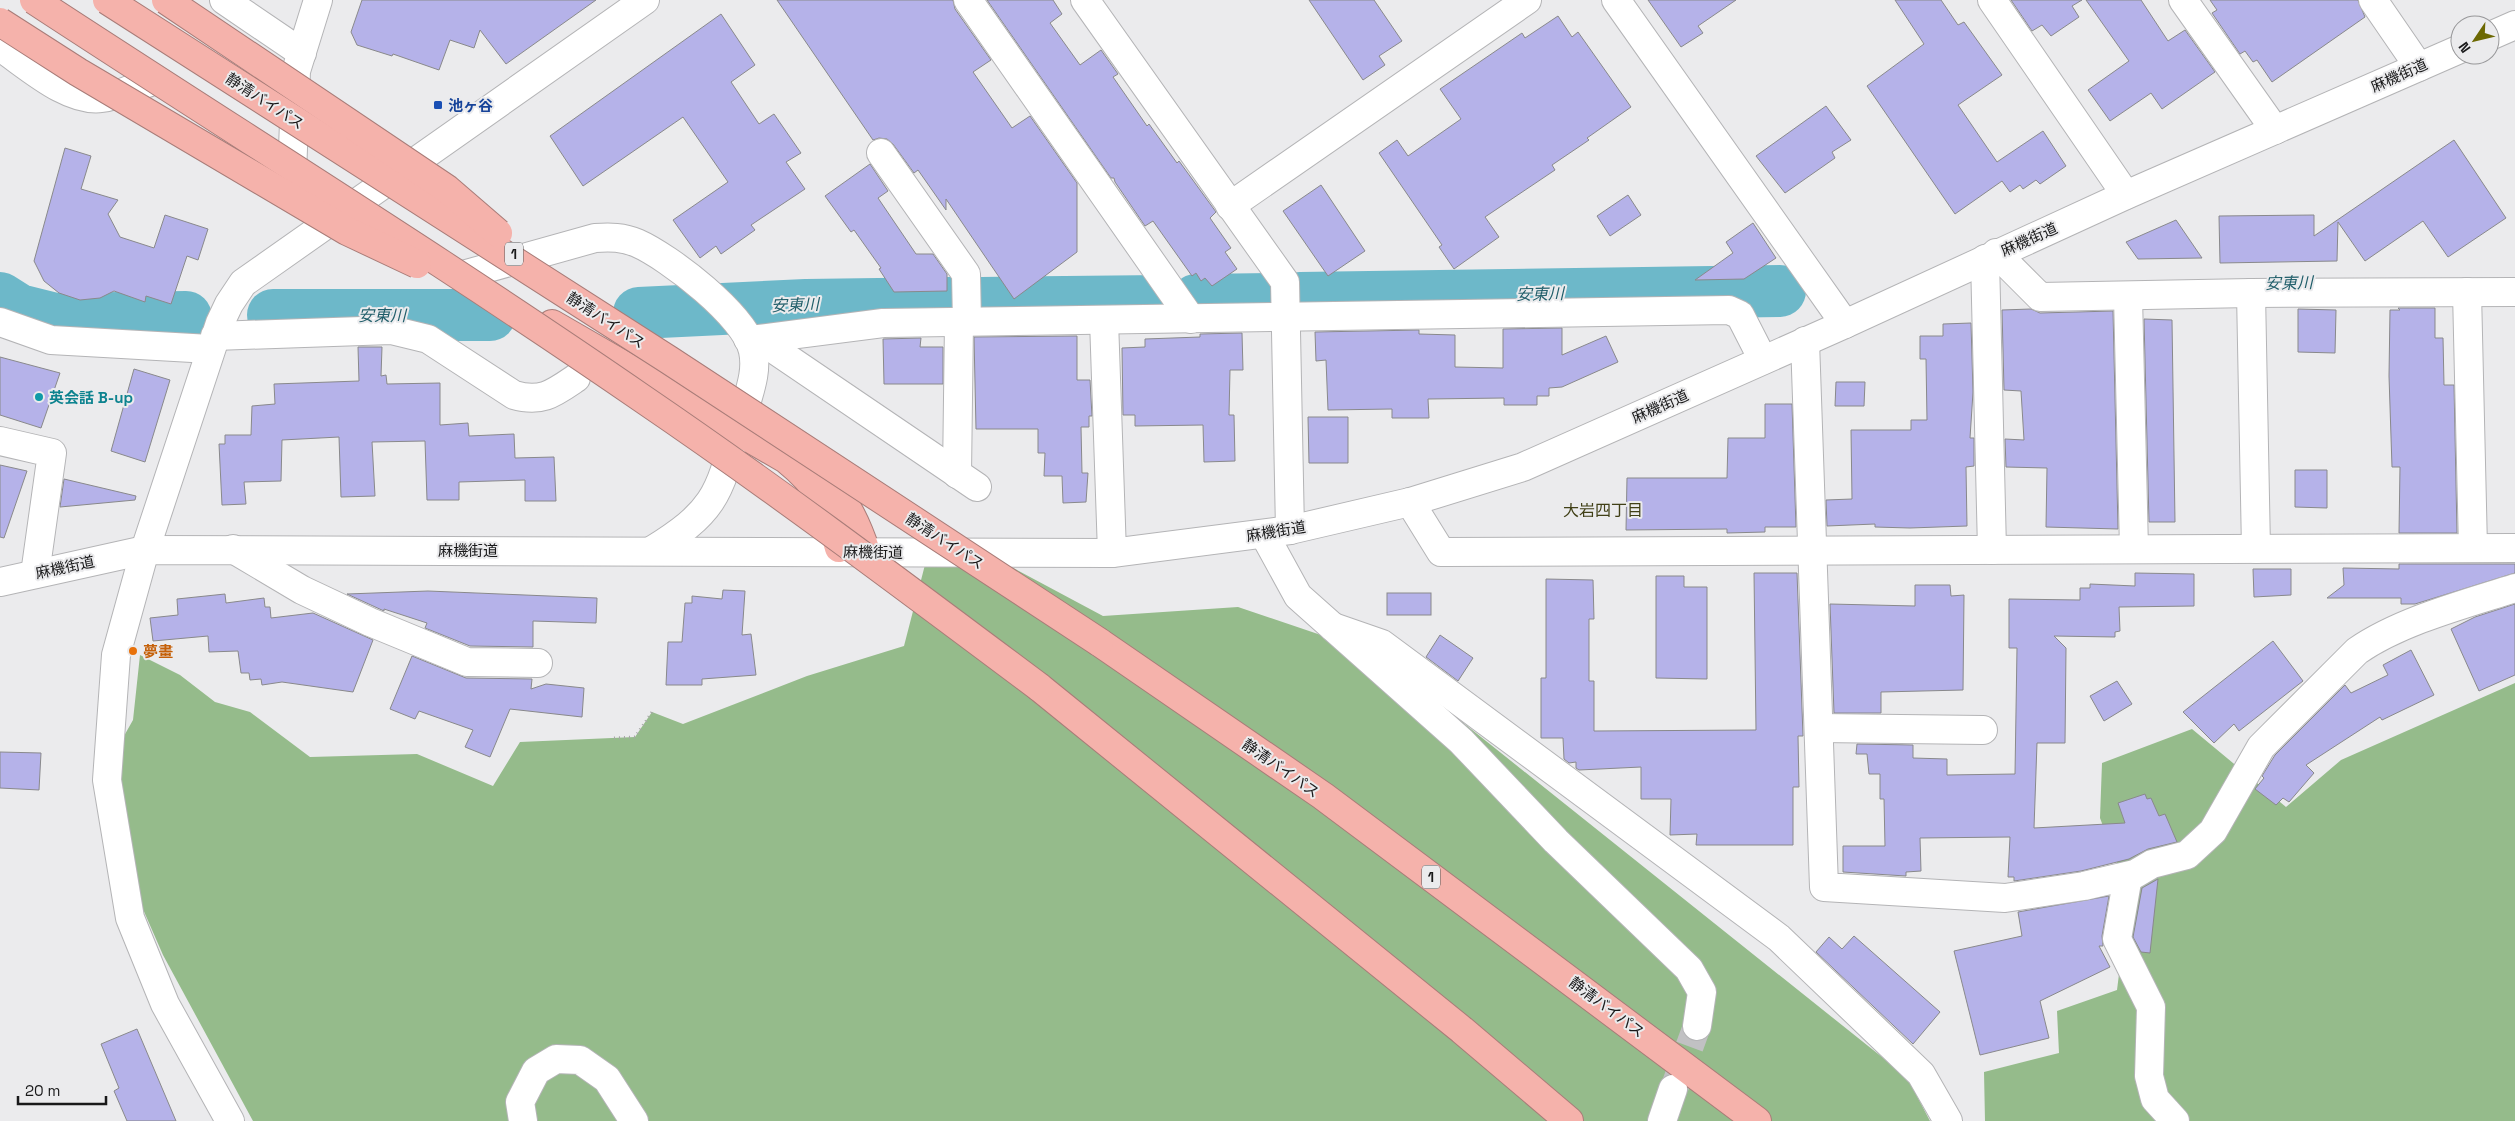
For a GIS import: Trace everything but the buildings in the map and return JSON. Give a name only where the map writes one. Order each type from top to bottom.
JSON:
[{"type":"highway","name":"1","points":[[25,0],[382,232],[741,416]]},
{"type":"highway","points":[[34,0],[387,228],[652,405],[846,543],[1039,687],[1462,1030],[1569,1121]]},
{"type":"highway","name":"静清バイパス","points":[[107,0],[572,298],[1099,642],[1323,796],[1757,1121]]},
{"type":"highway","name":"1","points":[[118,0],[520,258],[741,416],[770,448],[805,474],[822,496],[853,552]]},
{"type":"highway","name":"1","points":[[166,0],[447,189],[572,298]]},
{"type":"highway","points":[[0,22],[78,72],[347,231],[502,305]]},
{"type":"street","points":[[224,0],[302,53]]},
{"type":"street","points":[[292,174],[296,71],[318,0]]},
{"type":"street","points":[[230,1121],[165,1004],[130,918],[107,780],[116,655],[145,550],[213,342],[229,304],[243,283],[645,0]]},
{"type":"street","points":[[968,0],[1191,319]]},
{"type":"street","points":[[1085,0],[1285,282],[1290,530]]},
{"type":"street","points":[[1230,206],[1527,0]]},
{"type":"street","points":[[1616,0],[1845,324]]},
{"type":"street","points":[[1992,0],[2126,195]]},
{"type":"street","points":[[2183,0],[2275,130]]},
{"type":"street","points":[[2373,0],[2419,67]]},
{"type":"street","points":[[2500,32],[2515,25]]},
{"type":"street","points":[[0,47],[72,95],[86,99],[102,98],[150,82]]},
{"type":"street","name":"麻機街道","points":[[0,582],[145,550],[651,550],[1112,553],[1290,530],[1410,502],[1523,467],[1845,324],[2126,195],[2450,53]]},
{"type":"street","points":[[463,275],[595,238],[612,236],[636,242],[666,260],[702,286],[751,337],[967,480],[963,322],[966,274],[881,153]]},
{"type":"street","points":[[1990,256],[2040,297],[2250,293],[2515,292]]},
{"type":"street","points":[[1990,256],[1992,550]]},
{"type":"street","points":[[2467,292],[2473,548]]},
{"type":"street","points":[[2250,293],[2256,549]]},
{"type":"street","points":[[2128,296],[2134,549]]},
{"type":"street","points":[[751,337],[883,324],[1729,310],[1740,315],[1763,360]]},
{"type":"street","points":[[1104,320],[1112,553]]},
{"type":"street","points":[[0,322],[51,340],[213,342],[391,330],[414,334],[428,339],[514,395],[528,399],[543,398],[576,378]]},
{"type":"street","points":[[651,550],[686,529],[707,508],[726,470],[754,374],[751,337]]},
{"type":"street","points":[[1805,342],[1814,551],[1824,887],[2005,898],[2084,886],[2128,876],[2152,864],[2187,855],[2213,831],[2260,747],[2357,651],[2374,639],[2458,606],[2515,588]]},
{"type":"street","points":[[0,441],[52,453],[35,574]]},
{"type":"street","points":[[1410,502],[1441,552],[2515,548]]},
{"type":"street","points":[[1264,534],[1298,596],[1461,741],[1556,841],[1689,969],[1702,992],[1697,1026]]},
{"type":"street","points":[[233,549],[302,590],[370,622],[467,662],[538,663]]},
{"type":"street","points":[[1333,627],[1382,644],[1779,938],[1921,1074],[1948,1121]]},
{"type":"street","points":[[1819,728],[1983,730]]},
{"type":"street","points":[[2128,876],[2117,939],[2150,1007],[2149,1076],[2155,1099],[2174,1121]]},
{"type":"street","points":[[523,1121],[520,1102],[536,1071],[556,1059],[580,1060],[606,1078],[634,1121]]},
{"type":"street","points":[[1662,1121],[1673,1089]]},
{"type":"path","points":[[614,738],[635,738],[652,712]]},
{"type":"green space","points":[[935,526],[1103,616],[1238,607],[1377,654],[1907,1077],[1930,1121],[253,1121],[163,955],[121,859],[120,743],[133,720],[140,655],[180,675],[215,702],[250,712],[310,757],[417,754],[493,786],[520,742],[635,737],[652,712],[683,724],[807,676],[904,646]]},
{"type":"green space","points":[[2515,683],[2515,1121],[1985,1121],[1984,1072],[2059,1053],[2057,1011],[2117,990],[2129,895],[2100,818],[2102,763],[2192,729],[2286,807],[2341,760]]},
{"type":"waterway","name":"安東川","points":[[1300,298],[1780,291]]},
{"type":"waterway","name":"安東川","points":[[0,298],[19,310],[55,319],[186,317]]},
{"type":"waterway","name":"安東川","points":[[1196,300],[1272,299]]},
{"type":"waterway","name":"安東川","points":[[982,303],[1163,301]]},
{"type":"waterway","name":"安東川","points":[[639,313],[806,305],[951,303]]},
{"type":"waterway","name":"安東川","points":[[273,315],[490,315]]},
{"type":"tunnel","points":[[1675,1086],[1697,1026]]},
{"type":"place","name":"池ヶ谷","points":[[438,105]]},
{"type":"place","name":"英会話 B-up","points":[[39,397]]},
{"type":"place","name":"夢畫","points":[[133,651]]},
{"type":"district","name":"大岩四丁目","points":[[1603,510]]}]
